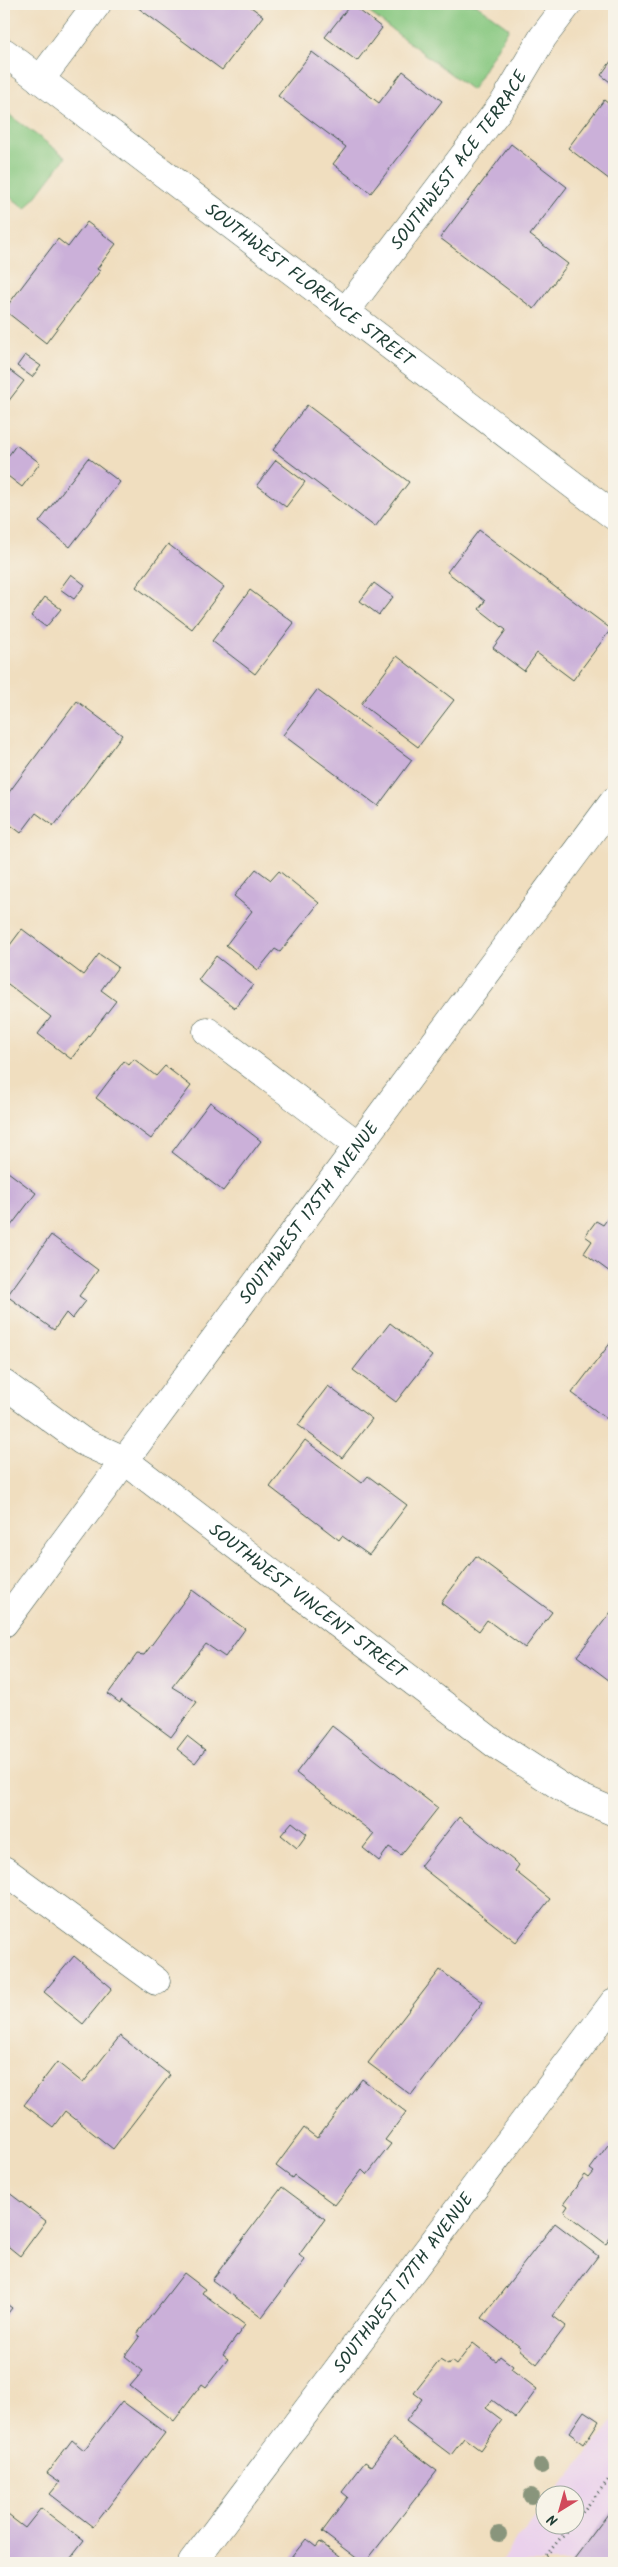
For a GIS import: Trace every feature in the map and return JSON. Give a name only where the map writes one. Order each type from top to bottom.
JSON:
[{"type":"street","points":[[40,80],[97,4]]},
{"type":"street","name":"SOUTHWEST ACE TERRACE","points":[[345,312],[504,101],[543,37],[568,4]]},
{"type":"street","name":"SOUTHWEST FLORENCE STREET","points":[[4,52],[614,516]]},
{"type":"street","name":"SOUTHWEST 175TH AVENUE","points":[[4,1623],[614,801]]},
{"type":"street","points":[[208,1031],[358,1145]]},
{"type":"street","name":"SOUTHWEST VINCENT STREET","points":[[4,1384],[82,1441],[124,1460],[495,1744],[572,1794],[614,1812]]},
{"type":"street","points":[[4,1870],[156,1981]]},
{"type":"street","name":"SOUTHWEST 177TH AVENUE","points":[[192,2563],[614,2002]]},
{"type":"path","points":[[586,2508],[614,2473]]},
{"type":"path","points":[[540,2563],[564,2534]]},
{"type":"shaded area","points":[[614,2420],[614,2563],[499,2563],[536,2516],[536,2534],[586,2534],[586,2484],[562,2484]]},
{"type":"green space","points":[[358,4],[476,4],[509,28],[472,90]]},
{"type":"green space","points":[[4,111],[66,157],[26,209],[4,192]]},
{"type":"building","points":[[133,4],[247,4],[263,16],[222,70]]},
{"type":"building","points":[[351,4],[382,28],[357,61],[325,37]]},
{"type":"building","points":[[312,52],[379,103],[403,71],[442,101],[371,193],[333,164],[346,147],[278,96]]},
{"type":"building","points":[[614,57],[614,85],[601,75]]},
{"type":"building","points":[[604,100],[614,108],[614,183],[568,148]]},
{"type":"building","points":[[511,144],[567,187],[530,235],[568,264],[534,309],[440,238]]},
{"type":"building","points":[[87,222],[116,244],[97,269],[100,271],[46,343],[4,310],[58,239],[68,247]]},
{"type":"building","points":[[25,355],[41,366],[32,377],[17,366]]},
{"type":"building","points":[[4,366],[24,381],[4,407]]},
{"type":"building","points":[[307,405],[409,482],[375,527],[273,450]]},
{"type":"building","points":[[16,445],[40,463],[22,487],[4,473],[4,462]]},
{"type":"building","points":[[88,458],[120,482],[70,547],[39,522]]},
{"type":"building","points":[[276,460],[305,482],[286,507],[257,485]]},
{"type":"building","points":[[479,530],[611,629],[573,680],[537,653],[524,671],[493,648],[506,630],[479,609],[485,601],[447,572]]},
{"type":"building","points":[[168,544],[224,587],[192,629],[136,587]]},
{"type":"building","points":[[71,574],[85,585],[74,599],[60,589]]},
{"type":"building","points":[[374,583],[393,597],[379,615],[360,601]]},
{"type":"building","points":[[250,590],[294,623],[255,674],[212,641]]},
{"type":"building","points":[[45,597],[61,609],[46,627],[31,616]]},
{"type":"building","points":[[397,656],[454,700],[418,747],[361,704]]},
{"type":"building","points":[[317,690],[412,760],[378,806],[283,735]]},
{"type":"building","points":[[77,701],[122,735],[54,826],[36,813],[21,833],[4,820],[4,799]]},
{"type":"building","points":[[256,869],[271,880],[279,871],[319,903],[280,952],[275,949],[258,970],[226,945],[252,911],[234,896]]},
{"type":"building","points":[[22,929],[83,975],[99,954],[118,967],[101,990],[116,1001],[71,1059],[38,1034],[51,1017],[4,981],[4,953]]},
{"type":"building","points":[[216,956],[253,985],[235,1008],[198,980]]},
{"type":"building","points":[[134,1059],[156,1076],[165,1066],[191,1086],[151,1139],[96,1098],[124,1061],[129,1065]]},
{"type":"building","points":[[210,1102],[261,1141],[223,1191],[172,1152]]},
{"type":"building","points":[[4,1169],[36,1193],[10,1227],[4,1222]]},
{"type":"building","points":[[611,1214],[614,1216],[614,1275],[584,1253],[592,1241],[585,1236],[596,1221],[603,1225]]},
{"type":"building","points":[[51,1235],[98,1270],[79,1296],[86,1301],[72,1319],[66,1313],[54,1330],[7,1296]]},
{"type":"building","points":[[390,1323],[432,1356],[396,1402],[353,1370]]},
{"type":"building","points":[[612,1341],[614,1343],[614,1409],[607,1419],[572,1393]]},
{"type":"building","points":[[328,1386],[372,1419],[342,1458],[298,1425]]},
{"type":"building","points":[[305,1440],[362,1483],[368,1476],[407,1505],[369,1555],[342,1536],[339,1540],[270,1487]]},
{"type":"building","points":[[476,1556],[552,1612],[525,1648],[487,1620],[479,1631],[441,1603]]},
{"type":"building","points":[[192,1590],[245,1629],[225,1657],[206,1644],[172,1687],[197,1702],[171,1737],[121,1700],[120,1703],[108,1694],[137,1654],[144,1655]]},
{"type":"building","points":[[614,1608],[614,1684],[577,1656]]},
{"type":"building","points":[[332,1726],[438,1808],[401,1855],[389,1847],[379,1861],[363,1848],[374,1834],[296,1773]]},
{"type":"building","points":[[187,1736],[205,1750],[195,1763],[177,1749]]},
{"type":"building","points":[[459,1817],[519,1865],[515,1871],[550,1899],[516,1942],[420,1866]]},
{"type":"building","points":[[292,1822],[307,1834],[297,1848],[281,1835]]},
{"type":"building","points":[[74,1956],[112,1988],[83,2024],[44,1992]]},
{"type":"building","points":[[440,1970],[483,2002],[411,2095],[368,2063]]},
{"type":"building","points":[[120,2036],[170,2075],[113,2149],[65,2111],[53,2127],[24,2105],[57,2062],[83,2083]]},
{"type":"building","points":[[362,2079],[406,2112],[385,2140],[391,2144],[367,2175],[362,2170],[335,2205],[294,2175],[292,2178],[276,2166],[304,2128],[317,2138]]},
{"type":"building","points":[[614,2144],[614,2232],[606,2244],[564,2212],[568,2206],[564,2203],[585,2175],[589,2178],[594,2172],[590,2169],[608,2145],[612,2148]]},
{"type":"building","points":[[282,2187],[325,2219],[299,2255],[305,2260],[262,2317],[212,2280]]},
{"type":"building","points":[[4,2189],[46,2221],[20,2256],[4,2243]]},
{"type":"building","points":[[555,2223],[598,2256],[553,2316],[566,2326],[537,2364],[519,2349],[520,2347],[482,2318]]},
{"type":"building","points":[[184,2273],[205,2289],[202,2293],[245,2325],[223,2355],[228,2359],[206,2387],[202,2384],[174,2421],[130,2386],[143,2371],[125,2356],[140,2336],[137,2334]]},
{"type":"building","points":[[4,2302],[12,2308],[4,2318]]},
{"type":"building","points":[[473,2343],[496,2361],[500,2356],[513,2366],[511,2369],[537,2389],[516,2418],[492,2400],[486,2408],[502,2420],[480,2450],[464,2438],[451,2455],[406,2421],[422,2399],[414,2393],[440,2360],[448,2365],[451,2361],[456,2365]]},
{"type":"building","points":[[122,2401],[165,2433],[93,2527],[50,2494],[60,2482],[47,2473],[72,2440],[84,2450]]},
{"type":"building","points":[[584,2411],[599,2421],[584,2444],[569,2433]]},
{"type":"building","points":[[393,2438],[437,2471],[365,2563],[363,2563],[322,2532],[348,2497],[342,2492],[365,2462],[371,2466]]},
{"type":"building","points":[[614,2506],[614,2563],[571,2563]]},
{"type":"building","points":[[41,2508],[84,2541],[67,2563],[4,2563],[4,2512],[25,2528]]},
{"type":"building","points":[[306,2539],[316,2547],[320,2542],[344,2560],[341,2563],[287,2563]]}]
